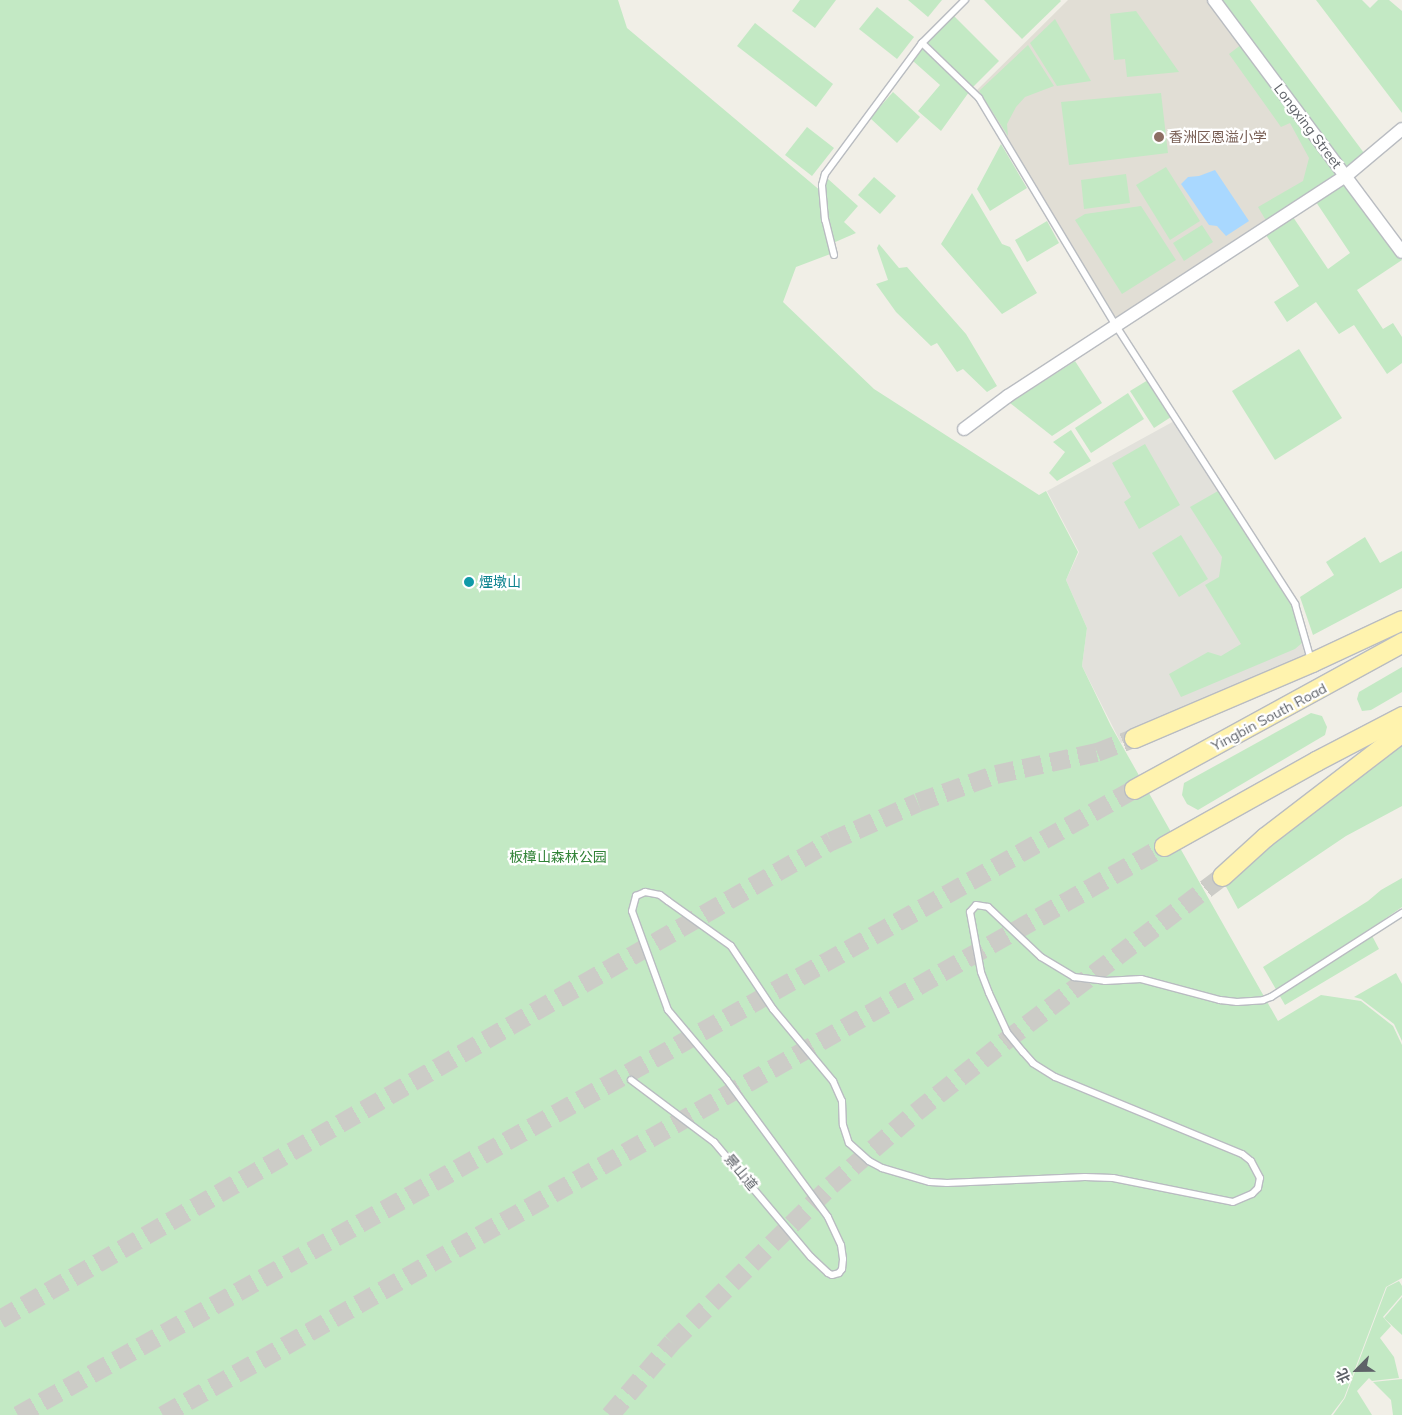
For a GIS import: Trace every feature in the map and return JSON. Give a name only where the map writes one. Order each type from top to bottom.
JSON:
[{"type":"main road","points":[[1134,738],[1312,662],[1402,620]]},
{"type":"main road","name":"Yingbin South Road","points":[[1134,789],[1402,642]]},
{"type":"main road","points":[[1164,846],[1402,716]]},
{"type":"main road","points":[[1222,876],[1273,831],[1402,732]]},
{"type":"street","name":"Longxing Street","points":[[1214,0],[1402,252]]},
{"type":"street","points":[[964,429],[1008,396],[1346,176],[1402,129]]},
{"type":"lane","points":[[834,255],[825,220],[822,186],[825,174],[922,43],[965,0]]},
{"type":"lane","points":[[922,43],[979,98],[1116,326],[1295,604],[1312,662]]},
{"type":"lane","name":"景山道","points":[[631,1080],[714,1142],[810,1257],[828,1274],[838,1273],[842,1269],[841,1245],[828,1217],[727,1080],[668,1010],[634,917],[633,902],[636,896],[645,892],[660,896],[731,946],[773,1009],[833,1081],[842,1101],[843,1125],[850,1143],[869,1160],[882,1168],[930,1182],[946,1183],[1085,1177],[1113,1178],[1233,1202],[1252,1194],[1258,1188],[1260,1178],[1251,1161],[1242,1154],[1055,1077],[1033,1063],[1023,1052],[1000,1019],[989,993],[982,972],[970,912],[976,905],[988,907],[1041,957],[1074,977],[1105,981],[1141,978],[1220,1000],[1237,1002],[1263,1000],[1271,997],[1402,913]]},
{"type":"shaded area","name":"香洲区恩溢小学","points":[[1068,0],[1213,0],[1345,176],[1116,325],[974,93]]},
{"type":"shaded area","points":[[1176,420],[1294,604],[1312,662],[1121,743],[1082,666],[1087,628],[1066,580],[1079,552],[1047,491]]},
{"type":"green space","name":"板樟山森林公园","points":[[0,0],[618,0],[627,28],[822,192],[833,253],[796,267],[783,302],[874,389],[1039,495],[1046,491],[1078,552],[1066,580],[1087,628],[1082,666],[1111,726],[1278,1021],[1321,995],[1361,1001],[1393,1026],[1402,1045],[1402,1278],[1386,1287],[1344,1398],[1331,1415],[0,1415]]},
{"type":"green space","points":[[800,0],[836,0],[815,28],[792,11]]},
{"type":"green space","points":[[908,0],[942,0],[928,17]]},
{"type":"green space","points":[[984,0],[1060,0],[1061,1],[1022,39]]},
{"type":"green space","points":[[1218,0],[1250,0],[1364,153],[1346,168]]},
{"type":"green space","points":[[1316,0],[1362,0],[1370,8],[1378,0],[1389,0],[1402,11],[1402,113]]},
{"type":"green space","points":[[877,7],[914,37],[897,59],[859,29]]},
{"type":"green space","points":[[1136,11],[1179,72],[1127,77],[1125,59],[1114,60],[1110,14]]},
{"type":"green space","points":[[954,16],[999,61],[972,88],[927,42]]},
{"type":"green space","points":[[1055,19],[1091,81],[1057,86],[1030,43]]},
{"type":"green space","points":[[755,23],[833,84],[816,107],[737,46]]},
{"type":"green space","points":[[1242,44],[1341,176],[1268,224],[1258,207],[1303,181],[1309,158],[1290,123],[1281,127],[1229,54]]},
{"type":"green space","points":[[1028,45],[1054,86],[1025,97],[1016,107],[1007,124],[1008,136],[979,91]]},
{"type":"green space","points":[[924,46],[969,92],[941,131],[918,111],[940,85],[913,61]]},
{"type":"green space","points":[[893,92],[920,117],[897,143],[870,118]]},
{"type":"green space","points":[[1161,93],[1168,153],[1069,165],[1061,102]]},
{"type":"green space","points":[[807,127],[834,148],[812,176],[785,155]]},
{"type":"green space","points":[[1001,144],[1027,188],[990,211],[977,189]]},
{"type":"green space","points":[[1166,167],[1200,221],[1170,240],[1136,185]]},
{"type":"green space","points":[[1126,174],[1130,203],[1084,209],[1081,180]]},
{"type":"green space","points":[[874,177],[896,196],[880,214],[858,195]]},
{"type":"green space","points":[[827,178],[858,206],[844,222],[856,233],[833,243],[826,220],[823,185]]},
{"type":"green space","points":[[1345,183],[1402,260],[1357,290],[1383,329],[1393,323],[1402,337],[1402,363],[1387,374],[1354,325],[1339,334],[1316,302],[1287,322],[1274,302],[1299,286],[1266,235],[1293,217],[1328,269],[1350,253],[1316,202]]},
{"type":"green space","points":[[972,193],[1002,244],[1010,247],[1037,293],[1002,314],[941,244]]},
{"type":"green space","points":[[1141,206],[1176,260],[1122,294],[1075,220],[1085,214]]},
{"type":"green space","points":[[1047,221],[1059,243],[1027,262],[1015,240]]},
{"type":"green space","points":[[1202,225],[1213,242],[1184,261],[1173,243]]},
{"type":"green space","points":[[879,244],[899,268],[907,267],[966,334],[997,386],[987,392],[963,369],[957,372],[937,343],[931,346],[896,312],[876,284],[888,280],[877,248]]},
{"type":"green space","points":[[1299,349],[1342,418],[1275,460],[1232,391]]},
{"type":"green space","points":[[1075,361],[1102,403],[1052,436],[1010,403]]},
{"type":"green space","points":[[1148,380],[1171,417],[1154,428],[1130,391]]},
{"type":"green space","points":[[1128,393],[1144,419],[1091,453],[1075,428]]},
{"type":"green space","points":[[1071,430],[1091,461],[1057,481],[1049,473],[1065,452],[1053,442]]},
{"type":"green space","points":[[1145,444],[1180,505],[1139,529],[1124,502],[1131,497],[1112,463]]},
{"type":"green space","points":[[1218,491],[1292,606],[1302,643],[1295,649],[1181,697],[1169,674],[1208,652],[1221,656],[1241,644],[1205,585],[1219,577],[1222,557],[1190,507]]},
{"type":"green space","points":[[1181,535],[1208,579],[1179,597],[1152,553]]},
{"type":"green space","points":[[1365,537],[1380,563],[1402,551],[1402,588],[1313,635],[1300,597],[1334,575],[1326,562]]},
{"type":"green space","points":[[1402,667],[1402,692],[1371,710],[1362,711],[1357,699],[1359,692]]},
{"type":"green space","points":[[1311,713],[1322,716],[1327,727],[1325,735],[1198,810],[1187,804],[1182,795],[1184,783]]},
{"type":"green space","points":[[1402,742],[1402,806],[1346,836],[1238,909],[1223,881]]},
{"type":"green space","points":[[1402,878],[1402,907],[1369,930],[1379,949],[1285,1005],[1263,967]]},
{"type":"green space","points":[[1396,973],[1402,984],[1402,1041],[1394,1024],[1361,999],[1354,997]]},
{"type":"green space","points":[[1399,1281],[1402,1286],[1402,1295],[1383,1317],[1391,1326],[1380,1338],[1394,1357],[1399,1378],[1372,1381],[1369,1378],[1357,1391],[1372,1415],[1333,1415],[1345,1398],[1387,1287]]},
{"type":"green space","points":[[1402,1297],[1402,1335],[1384,1318]]},
{"type":"green space","points":[[1402,1379],[1402,1415],[1393,1415],[1391,1400],[1373,1382]]},
{"type":"water","points":[[1215,170],[1249,221],[1226,236],[1217,226],[1209,225],[1181,184],[1188,177],[1199,176]]},
{"type":"tunnel","points":[[0,1319],[831,841],[918,802],[996,774],[1097,752],[1134,738]]},
{"type":"tunnel","points":[[18,1415],[1134,789]]},
{"type":"tunnel","points":[[163,1415],[1164,846]]},
{"type":"tunnel","points":[[610,1415],[672,1342],[831,1185],[916,1112],[1005,1041],[1222,876]]},
{"type":"place","name":"香洲区恩溢小学","points":[[1159,137]]},
{"type":"place","name":"煙墩山","points":[[469,582]]}]
